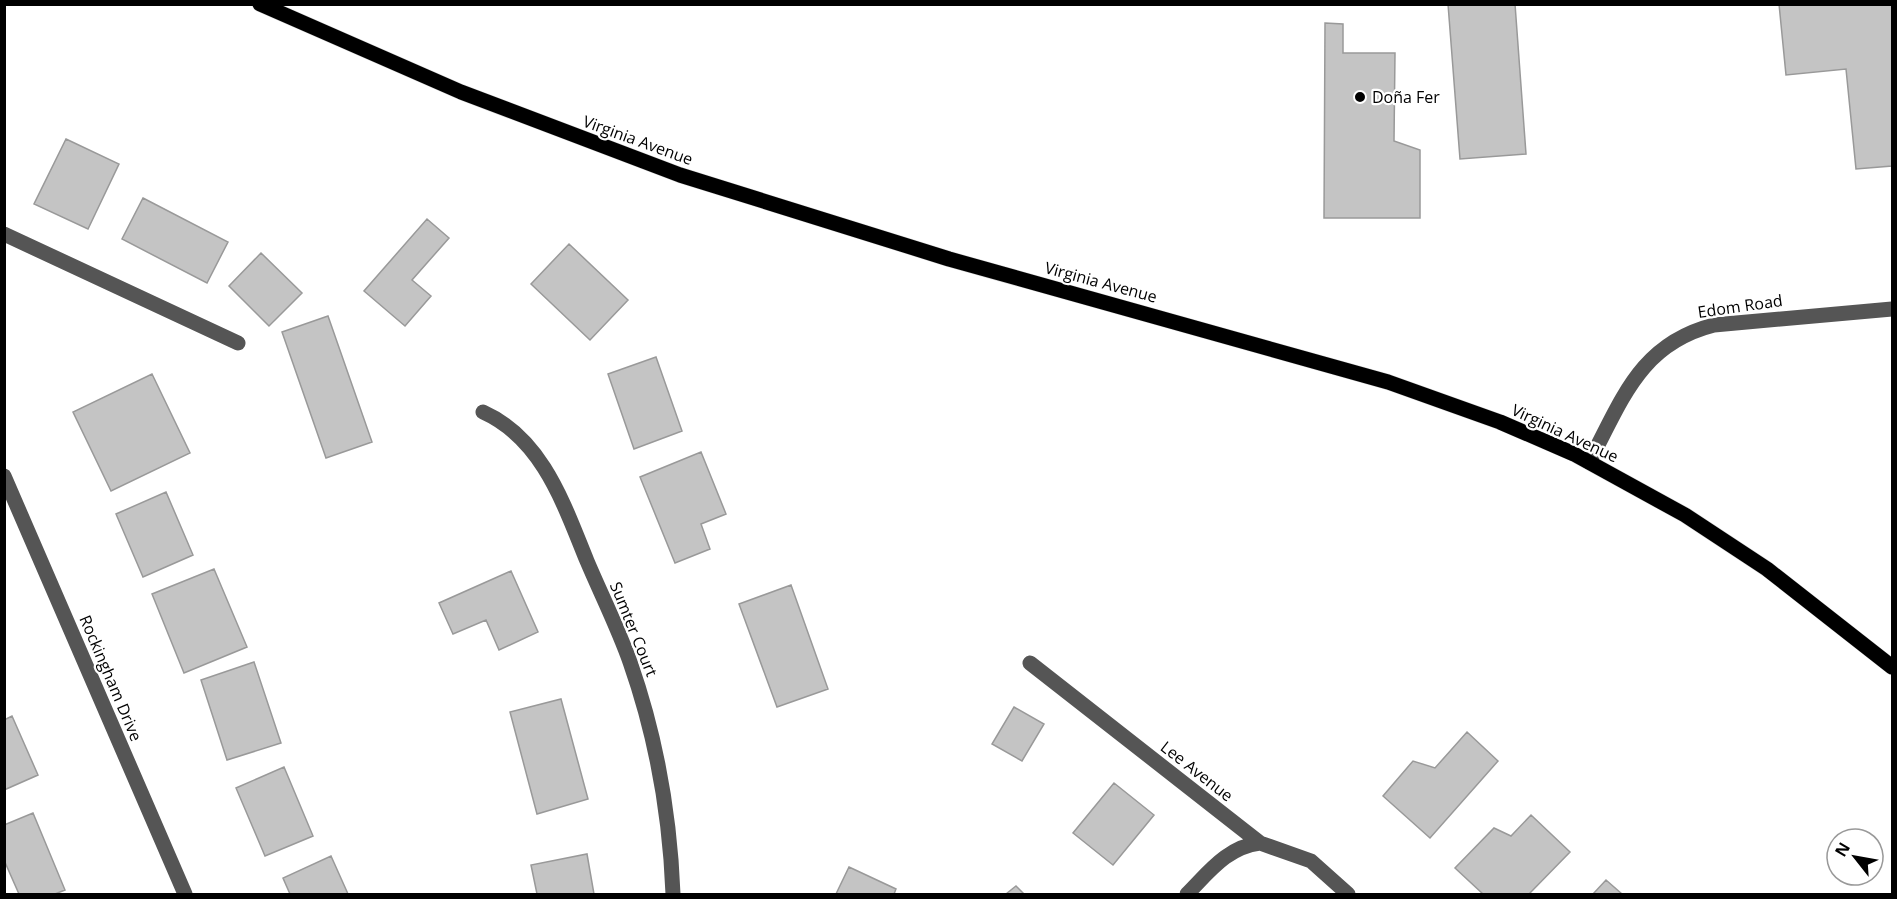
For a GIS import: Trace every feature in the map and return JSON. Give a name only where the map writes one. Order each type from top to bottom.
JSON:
[{"type":"main road","name":"Virginia Avenue","points":[[260,4],[461,92],[680,175],[949,259],[1388,382],[1500,422],[1589,462],[1668,505],[1734,546],[1798,592],[1893,667]]},
{"type":"street","points":[[4,234],[238,343]]},
{"type":"street","name":"Edom Road","points":[[1589,462],[1643,366],[1665,346],[1685,333],[1714,325],[1893,309]]},
{"type":"street","name":"Sumter Court","points":[[483,412],[514,433],[548,472],[630,661],[644,708],[661,787],[673,894]]},
{"type":"street","name":"Rockingham Drive","points":[[4,476],[185,894]]},
{"type":"street","name":"Lee Avenue","points":[[1030,663],[1260,843],[1311,861],[1348,894]]},
{"type":"street","points":[[1188,894],[1226,855],[1245,846],[1260,843]]},
{"type":"building","points":[[1448,4],[1515,4],[1526,154],[1460,159]]},
{"type":"building","points":[[1779,4],[1892,4],[1892,166],[1856,169],[1846,69],[1786,75]]},
{"type":"building","name":"Doña Fer","points":[[1325,23],[1343,24],[1343,53],[1395,53],[1394,141],[1420,150],[1420,218],[1324,218]]},
{"type":"building","points":[[66,139],[119,164],[88,229],[34,204]]},
{"type":"building","points":[[143,198],[228,242],[207,283],[122,239]]},
{"type":"building","points":[[427,219],[449,238],[412,280],[431,296],[405,326],[364,291]]},
{"type":"building","points":[[569,244],[628,300],[590,340],[531,284]]},
{"type":"building","points":[[261,253],[302,293],[269,326],[229,286]]},
{"type":"building","points":[[328,316],[372,442],[326,458],[282,332]]},
{"type":"building","points":[[656,357],[682,431],[634,449],[608,374]]},
{"type":"building","points":[[152,374],[190,453],[111,491],[73,412]]},
{"type":"building","points":[[701,452],[726,514],[701,524],[710,549],[675,563],[640,477]]},
{"type":"building","points":[[166,492],[193,555],[143,577],[116,514]]},
{"type":"building","points":[[214,569],[247,647],[184,673],[152,594]]},
{"type":"building","points":[[511,571],[538,632],[499,650],[486,620],[453,634],[439,603]]},
{"type":"building","points":[[791,585],[828,689],[777,707],[739,604]]},
{"type":"building","points":[[254,662],[281,743],[227,760],[201,680]]},
{"type":"building","points":[[561,699],[588,799],[537,814],[510,712]]},
{"type":"building","points":[[1014,707],[1044,724],[1022,761],[992,744]]},
{"type":"building","points":[[12,716],[38,775],[4,790],[4,720]]},
{"type":"building","points":[[1467,732],[1498,761],[1430,838],[1383,796],[1413,761],[1435,768]]},
{"type":"building","points":[[284,767],[313,836],[265,856],[236,788]]},
{"type":"building","points":[[1114,783],[1154,815],[1113,865],[1073,833]]},
{"type":"building","points":[[33,813],[65,890],[55,894],[19,894],[4,860],[4,825]]},
{"type":"building","points":[[1531,815],[1570,852],[1529,894],[1483,894],[1455,868],[1494,828],[1511,836]]},
{"type":"building","points":[[587,854],[594,894],[537,894],[531,865]]},
{"type":"building","points":[[331,856],[348,894],[290,894],[283,878]]},
{"type":"building","points":[[849,867],[896,889],[894,894],[836,894]]},
{"type":"building","points":[[1606,880],[1622,894],[1593,894]]},
{"type":"building","points":[[1016,886],[1024,894],[1006,894]]},
{"type":"place","name":"Doña Fer","points":[[1360,97]]}]
